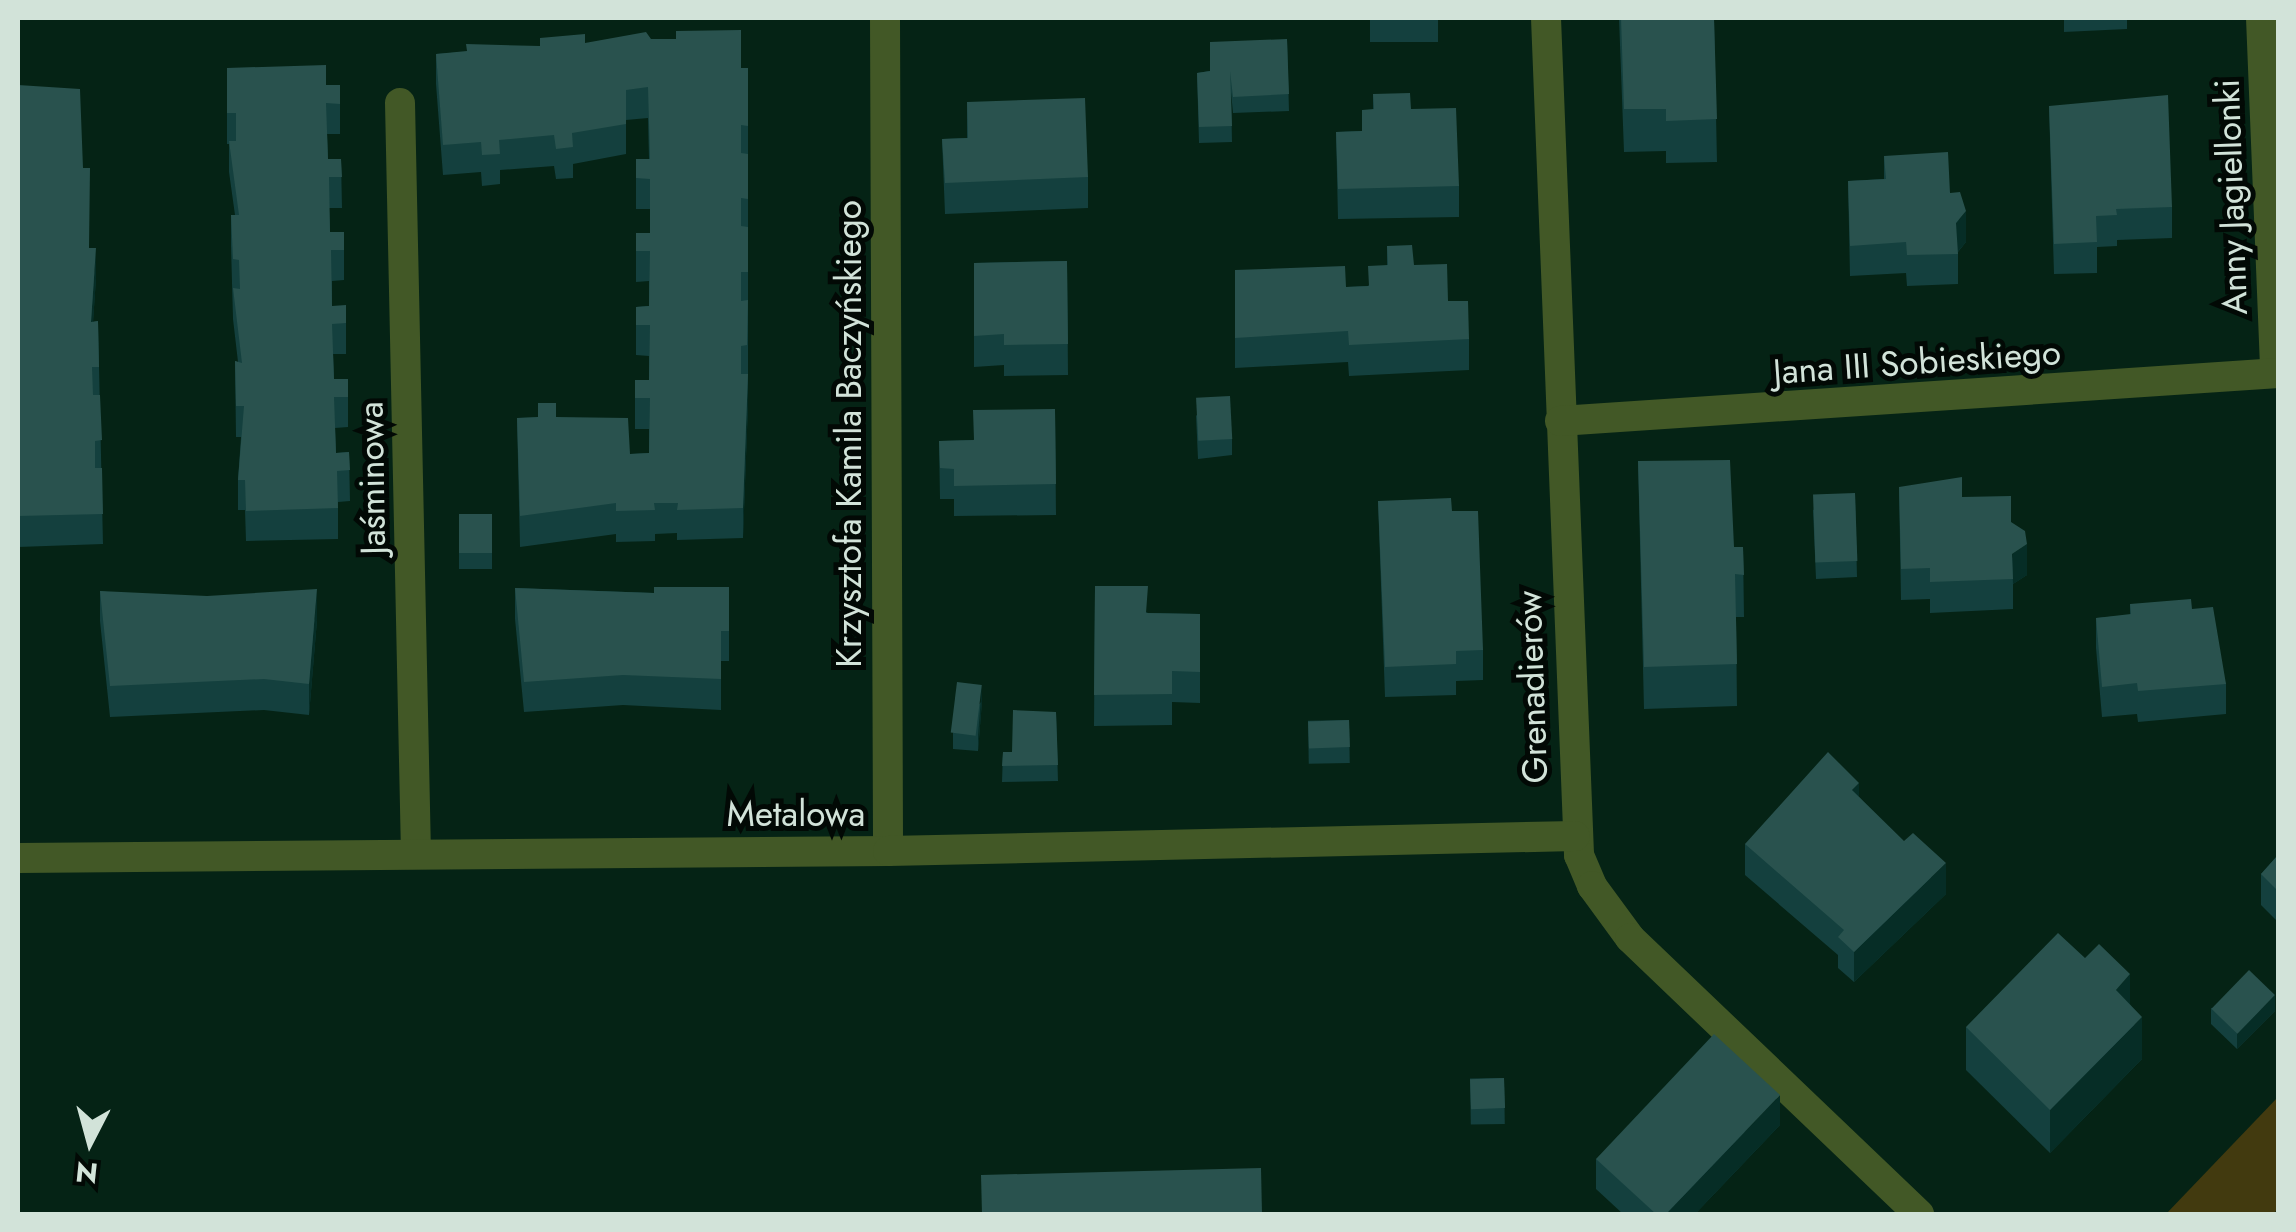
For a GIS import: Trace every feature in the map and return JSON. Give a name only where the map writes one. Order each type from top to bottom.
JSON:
[{"type":"street","name":"Krzysztofa Kamila Baczyńskiego","points":[[885,18],[888,851]]},
{"type":"street","name":"Grenadierów","points":[[1546,18],[1575,836],[1592,886],[1630,938],[1919,1214]]},
{"type":"street","name":"Anny Jagiellonki","points":[[2261,18],[2277,373]]},
{"type":"street","name":"Jaśminowa","points":[[400,102],[416,852]]},
{"type":"street","name":"Jana III Sobieskiego","points":[[1560,421],[2277,373]]},
{"type":"street","name":"Metalowa","points":[[18,858],[888,851],[1575,836]]},
{"type":"shaded area","points":[[2278,1097],[2278,1209],[2273,1214],[2166,1214]]},
{"type":"building","points":[[1621,18],[1714,18],[1717,119],[1666,121],[1666,109],[1624,109]]},
{"type":"building","points":[[741,30],[741,68],[748,68],[748,126],[741,125],[741,153],[748,154],[748,199],[741,198],[741,226],[748,227],[748,272],[741,272],[741,301],[748,300],[747,345],[741,346],[741,374],[748,374],[743,508],[677,510],[678,503],[654,503],[655,510],[616,511],[616,503],[520,516],[517,418],[538,417],[538,403],[556,403],[556,417],[628,418],[630,454],[649,453],[650,398],[635,398],[635,380],[649,380],[650,325],[636,325],[636,307],[649,306],[650,251],[636,251],[636,233],[650,233],[650,179],[636,178],[636,159],[650,159],[648,87],[626,90],[626,124],[572,133],[573,147],[556,149],[554,135],[499,140],[500,154],[482,155],[481,142],[443,145],[436,54],[467,51],[466,44],[540,46],[540,38],[585,34],[585,43],[646,32],[651,39],[676,39],[676,31]]},
{"type":"building","points":[[1287,39],[1289,94],[1233,97],[1230,71],[1232,126],[1199,127],[1197,73],[1210,71],[1210,42]]},
{"type":"building","points":[[326,65],[326,85],[340,85],[340,104],[326,103],[328,159],[341,159],[342,177],[329,177],[330,232],[344,232],[344,250],[331,250],[332,306],[346,305],[346,323],[332,324],[334,379],[348,379],[348,397],[334,397],[336,453],[349,452],[350,470],[337,471],[338,508],[246,511],[245,480],[238,480],[244,406],[236,406],[235,361],[242,363],[233,288],[240,289],[239,260],[233,259],[231,215],[239,215],[229,141],[236,141],[236,113],[227,113],[227,68]]},
{"type":"building","points":[[18,85],[80,89],[83,168],[90,168],[89,248],[96,248],[91,322],[98,321],[99,367],[92,367],[93,395],[100,395],[102,440],[95,441],[95,468],[102,468],[103,514],[18,516]]},
{"type":"building","points":[[1410,93],[1411,109],[1456,108],[1459,186],[1338,189],[1336,132],[1362,131],[1362,110],[1374,109],[1373,94]]},
{"type":"building","points":[[2168,95],[2172,207],[2116,209],[2117,215],[2096,216],[2097,242],[2054,244],[2049,106]]},
{"type":"building","points":[[1085,98],[1088,177],[945,183],[942,139],[968,138],[967,102]]},
{"type":"building","points":[[1948,152],[1950,193],[1960,192],[1966,211],[1956,223],[1958,254],[1907,255],[1906,242],[1850,246],[1848,181],[1886,179],[1884,156]]},
{"type":"building","points":[[1412,245],[1414,265],[1447,264],[1448,301],[1468,301],[1469,339],[1349,345],[1348,331],[1235,338],[1235,270],[1345,266],[1346,287],[1369,286],[1368,266],[1388,265],[1387,246]]},
{"type":"building","points":[[1067,261],[1068,344],[1004,345],[1004,334],[974,336],[974,263]]},
{"type":"building","points":[[1230,396],[1232,439],[1198,441],[1196,398]]},
{"type":"building","points":[[1055,409],[1056,484],[954,486],[954,469],[940,468],[939,441],[974,440],[973,410]]},
{"type":"building","points":[[1730,460],[1734,547],[1743,547],[1744,575],[1735,574],[1737,664],[1644,667],[1638,461]]},
{"type":"building","points":[[1962,477],[1962,497],[2011,496],[2011,522],[2025,531],[2027,544],[2012,554],[2013,579],[1930,582],[1930,568],[1901,569],[1899,487]]},
{"type":"building","points":[[1855,493],[1857,561],[1815,562],[1813,494]]},
{"type":"building","points":[[1451,498],[1452,511],[1478,511],[1483,650],[1456,651],[1456,664],[1385,667],[1378,501]]},
{"type":"building","points":[[459,514],[492,514],[492,553],[459,553]]},
{"type":"building","points":[[1095,586],[1148,586],[1146,613],[1200,614],[1200,672],[1172,671],[1172,694],[1094,695]]},
{"type":"building","points":[[654,587],[729,587],[729,631],[721,631],[721,679],[623,675],[524,682],[515,588],[654,593]]},
{"type":"building","points":[[317,589],[309,684],[264,679],[110,686],[100,591],[207,596]]},
{"type":"building","points":[[2191,599],[2192,609],[2213,607],[2226,684],[2138,691],[2137,683],[2102,687],[2096,618],[2131,614],[2130,604]]},
{"type":"building","points":[[957,682],[982,685],[976,736],[951,733]]},
{"type":"building","points":[[1013,710],[1056,712],[1058,765],[1002,766],[1003,752],[1012,752]]},
{"type":"building","points":[[1349,720],[1350,747],[1309,748],[1308,721]]},
{"type":"building","points":[[1828,752],[1859,783],[1852,790],[1904,841],[1913,833],[1946,863],[1854,952],[1838,937],[1844,930],[1745,844]]},
{"type":"building","points":[[2278,855],[2278,891],[2261,874]]},
{"type":"building","points":[[2058,933],[2085,958],[2099,944],[2130,974],[2116,990],[2142,1017],[2050,1110],[1966,1027]]},
{"type":"building","points":[[2249,970],[2275,995],[2237,1034],[2211,1009]]},
{"type":"building","points":[[1714,1034],[1780,1095],[1666,1214],[1656,1214],[1596,1159]]},
{"type":"building","points":[[1504,1078],[1505,1108],[1471,1109],[1470,1079]]},
{"type":"building","points":[[1261,1168],[1262,1214],[982,1214],[981,1175]]}]
